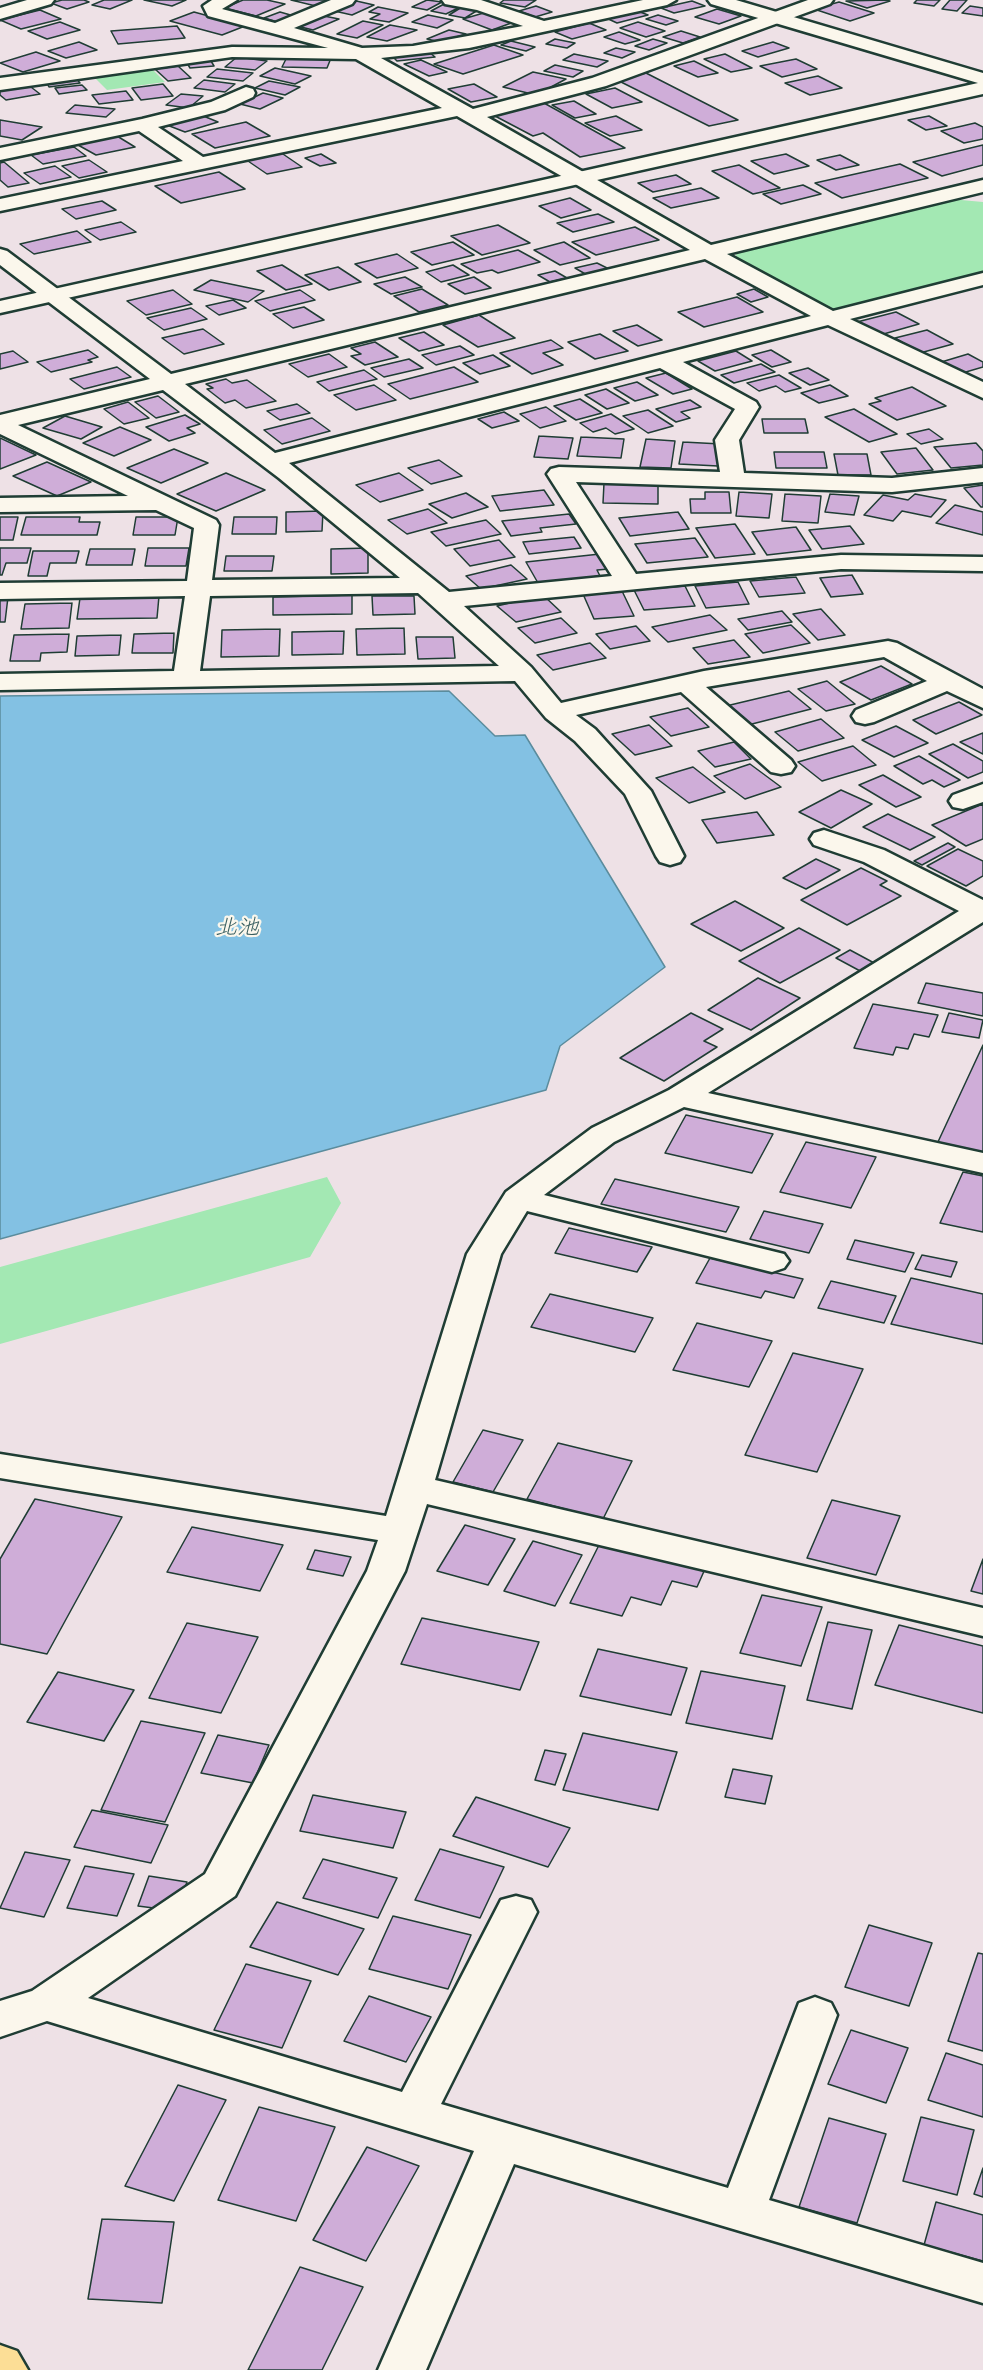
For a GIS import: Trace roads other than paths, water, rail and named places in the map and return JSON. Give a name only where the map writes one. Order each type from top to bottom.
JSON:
[{"type":"highway","points":[[0,2366],[4,2370]]},
{"type":"street","points":[[0,14],[45,0]]},
{"type":"street","points":[[228,0],[212,6],[214,12],[341,46],[360,54],[581,177],[708,252],[828,317],[981,388]]},
{"type":"street","points":[[261,51],[281,30],[346,0]]},
{"type":"street","points":[[450,0],[480,5],[541,26]]},
{"type":"street","points":[[0,84],[200,55],[261,51],[360,54],[413,51],[469,43],[667,0]]},
{"type":"street","points":[[717,0],[983,79]]},
{"type":"street","points":[[0,205],[199,162],[464,113],[599,82],[824,0]]},
{"type":"street","points":[[0,307],[983,88]]},
{"type":"street","points":[[0,154],[142,125],[218,106],[246,93]]},
{"type":"street","points":[[142,125],[199,162]]},
{"type":"street","points":[[0,424],[169,381],[982,188]]},
{"type":"street","points":[[0,255],[169,381],[434,592],[522,673],[555,712],[585,735],[637,791],[670,856]]},
{"type":"street","points":[[270,460],[983,279]]},
{"type":"street","points":[[662,360],[748,407],[727,440],[733,480]]},
{"type":"street","points":[[0,424],[207,525],[186,678]]},
{"type":"street","points":[[627,580],[559,474],[892,485],[983,475]]},
{"type":"street","points":[[0,505],[162,503]]},
{"type":"street","points":[[0,591],[198,588],[434,592],[627,580],[841,562],[983,564]]},
{"type":"street","points":[[555,712],[686,683],[888,650],[983,700]]},
{"type":"street","points":[[0,682],[522,673]]},
{"type":"street","points":[[865,716],[947,682]]},
{"type":"street","points":[[686,683],[780,766]]},
{"type":"street","points":[[824,839],[874,856],[982,910]]},
{"type":"street","points":[[0,2019],[47,2002],[220,1885],[386,1571],[414,1488],[484,1254],[518,1199],[603,1134],[680,1097],[982,910]]},
{"type":"street","points":[[680,1097],[983,1163]]},
{"type":"street","points":[[518,1199],[772,1261]]},
{"type":"street","points":[[0,1466],[399,1531]]},
{"type":"street","points":[[414,1488],[983,1622]]},
{"type":"street","points":[[413,2114],[516,1912]]},
{"type":"street","points":[[47,2002],[501,2141],[983,2283]]},
{"type":"street","points":[[742,2212],[815,2015]]},
{"type":"street","points":[[402,2370],[501,2141]]},
{"type":"water","name":"北池","points":[[449,691],[495,736],[525,735],[665,967],[560,1046],[546,1090],[0,1239],[0,696]]}]
